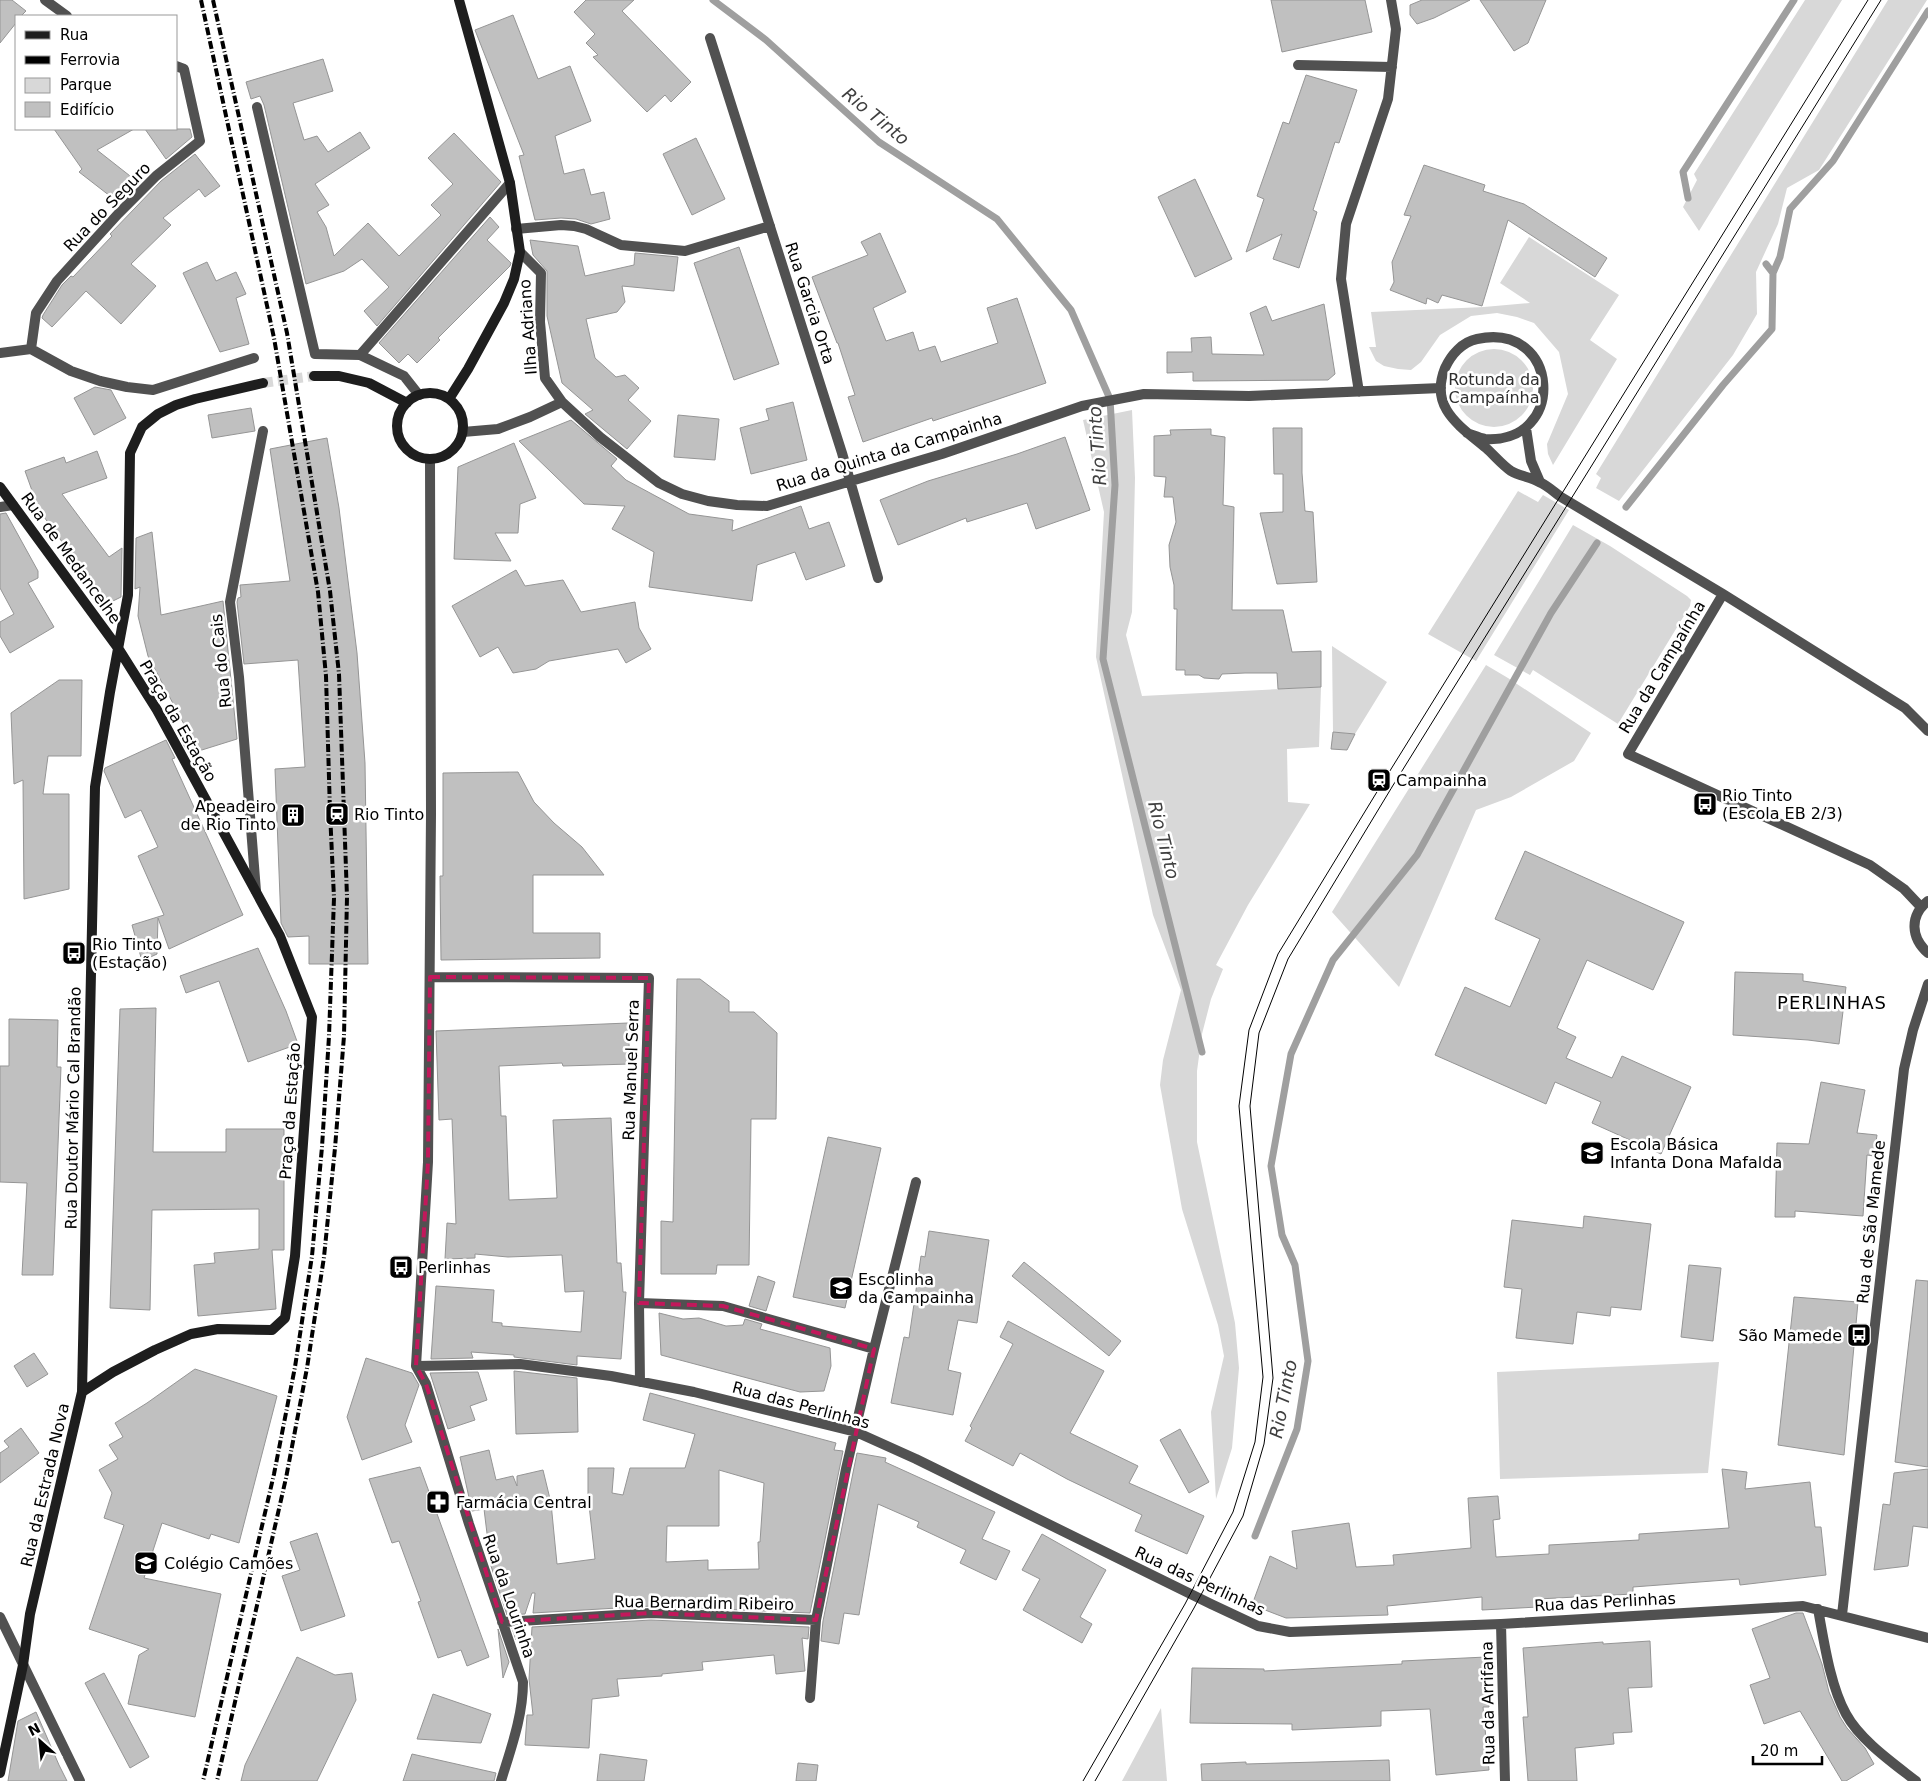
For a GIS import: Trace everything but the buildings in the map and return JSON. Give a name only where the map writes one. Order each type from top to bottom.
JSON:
[{"type":"street","points":[[45,0],[66,15]]},
{"type":"street","points":[[449,399],[504,303],[514,279],[520,252],[510,183],[459,0]]},
{"type":"street","points":[[1391,0],[1396,29],[1388,99],[1346,224],[1341,279],[1360,392],[1441,388]]},
{"type":"street","name":"Rua Garcia Orta","points":[[710,38],[850,480],[878,578]]},
{"type":"street","points":[[1298,65],[1392,67]]},
{"type":"street","name":"Rua do Seguro","points":[[31,349],[36,313],[56,281],[156,176],[200,141],[184,69],[178,67]]},
{"type":"street","points":[[257,108],[315,354],[360,355],[404,376],[419,395]]},
{"type":"street","points":[[360,355],[510,183]]},
{"type":"street","points":[[516,229],[561,225],[574,226],[586,229],[621,245],[685,251],[770,226]]},
{"type":"street","name":"Ilha Adriano","points":[[520,252],[541,273],[540,322],[545,378],[562,402]]},
{"type":"street","name":"Rua da Campaínha","points":[[1526,428],[1538,414],[1544,396],[1544,378],[1538,361],[1524,346],[1508,338],[1490,336],[1473,340],[1462,346],[1449,359],[1442,376],[1441,388],[1444,406],[1453,422],[1511,471],[1540,482],[1561,497],[1723,594],[1905,708],[1928,731]]},
{"type":"street","points":[[0,353],[31,349],[71,371],[100,381],[126,387],[153,390],[254,358]]},
{"type":"street","points":[[314,376],[339,376],[369,383],[407,403]]},
{"type":"street","points":[[118,648],[128,595],[130,453],[142,427],[158,414],[176,405],[263,383]]},
{"type":"street","name":"Rua da Quinta da Campainha","points":[[562,402],[607,443],[659,483],[682,494],[708,501],[737,505],[768,506],[942,454],[1082,406],[1144,394],[1250,396],[1360,392]]},
{"type":"street","points":[[435,394],[449,399],[458,408],[462,419],[463,432],[459,443],[451,452],[441,457],[430,459],[419,457],[410,452],[400,439],[397,423],[400,412],[407,403],[419,395],[435,394]]},
{"type":"street","points":[[463,432],[498,429],[562,402]]},
{"type":"street","points":[[1467,433],[1484,439],[1510,437],[1526,428],[1531,461],[1540,482]]},
{"type":"street","name":"Rua do Cais","points":[[256,891],[239,677],[230,602],[263,431]]},
{"type":"street","points":[[416,1366],[428,1162],[430,459]]},
{"type":"street","name":"Rua de Medancelhe","points":[[0,486],[118,648]]},
{"type":"street","points":[[0,507],[14,505]]},
{"type":"street","name":"Rua da Campaínha","points":[[1723,594],[1628,754],[1870,865],[1924,904]]},
{"type":"street","name":"Praça da Estação","points":[[118,648],[157,710],[280,936],[312,1017],[295,1256],[285,1318]]},
{"type":"street","name":"Rua Doutor Mário Cal Brandão","points":[[82,1392],[95,787],[118,648]]},
{"type":"street","points":[[1924,904],[1916,916],[1914,926],[1915,936],[1928,953]]},
{"type":"street","name":"Rua Manuel Serra","points":[[430,977],[649,978],[639,1302],[640,1382]]},
{"type":"street","name":"Rua de São Mamede","points":[[1842,1615],[1904,1069],[1913,1030],[1928,984]]},
{"type":"street","points":[[810,1698],[816,1620],[846,1469],[916,1182]]},
{"type":"street","points":[[639,1302],[722,1306],[874,1349]]},
{"type":"street","name":"Rua da Estrada Nova","points":[[0,1773],[23,1666],[30,1614],[82,1392],[146,1354],[192,1334],[218,1329],[272,1330],[285,1318]]},
{"type":"street","name":"Rua das Perlinhas","points":[[416,1366],[520,1364],[694,1392],[856,1432],[916,1458],[1124,1563],[1258,1626],[1290,1632],[1501,1624],[1803,1606],[1928,1638]]},
{"type":"street","name":"Rua da Lourinha","points":[[416,1366],[426,1384],[469,1524],[523,1682],[520,1718],[501,1781]]},
{"type":"street","points":[[1818,1609],[1827,1658],[1846,1714],[1859,1731],[1886,1757],[1916,1781]]},
{"type":"street","name":"Rua Bernardim Ribeiro","points":[[502,1622],[651,1613],[816,1620]]},
{"type":"street","points":[[0,1617],[80,1781]]},
{"type":"street","name":"Rua da Arrifana","points":[[1501,1624],[1505,1781]]},
{"type":"highlighted area","points":[[430,977],[649,978],[639,1303],[723,1306],[874,1349],[816,1620],[651,1613],[502,1622],[426,1384],[416,1366],[428,1162]]},
{"type":"green space","points":[[1805,0],[1842,0],[1699,231],[1683,207],[1697,180],[1694,174]]},
{"type":"green space","points":[[1888,0],[1927,0],[1819,170],[1787,188],[1778,224],[1756,272],[1757,314],[1733,355],[1619,501],[1596,488],[1601,478],[1596,474]]},
{"type":"green space","points":[[1529,237],[1619,295],[1590,340],[1617,359],[1553,465],[1548,454],[1547,444],[1568,394],[1559,352],[1534,323],[1497,313],[1471,316],[1440,335],[1421,362],[1411,370],[1384,366],[1376,361],[1369,347],[1376,347],[1371,312],[1530,303],[1500,283]]},
{"type":"green space","name":"Rotunda da Campaínha","points":[[1494,349],[1509,352],[1522,360],[1530,373],[1533,388],[1530,403],[1522,416],[1509,424],[1494,427],[1479,424],[1466,416],[1458,403],[1455,388],[1458,373],[1466,360],[1479,352]]},
{"type":"green space","points":[[1132,410],[1135,478],[1132,612],[1126,635],[1142,696],[1321,687],[1319,747],[1287,749],[1288,802],[1310,804],[1248,905],[1216,965],[1223,969],[1211,999],[1202,1034],[1197,1071],[1197,1142],[1235,1323],[1239,1368],[1232,1448],[1216,1499],[1211,1412],[1224,1356],[1218,1325],[1182,1209],[1160,1085],[1163,1060],[1181,990],[1153,915],[1096,657],[1104,512],[1083,420]]},
{"type":"green space","points":[[1518,491],[1538,502],[1543,495],[1569,510],[1476,661],[1428,634]]},
{"type":"green space","points":[[1573,525],[1610,546],[1691,600],[1690,606],[1618,724],[1533,670],[1530,675],[1494,655]]},
{"type":"green space","points":[[1332,646],[1387,682],[1355,734],[1333,732]]},
{"type":"green space","points":[[1486,665],[1591,733],[1574,761],[1511,797],[1476,810],[1399,987],[1332,912]]},
{"type":"green space","points":[[1719,1362],[1708,1473],[1500,1479],[1497,1372]]},
{"type":"green space","points":[[1161,1708],[1167,1781],[1122,1781]]},
{"type":"waterway","name":"Rio Tinto","points":[[713,0],[766,40],[879,142],[997,219],[1071,310],[1110,399],[1115,485],[1103,659],[1202,1052]]},
{"type":"waterway","points":[[1688,198],[1683,172],[1794,0]]},
{"type":"waterway","points":[[1773,273],[1780,257],[1790,209],[1833,161],[1928,11]]},
{"type":"waterway","points":[[1626,507],[1723,385],[1772,329],[1773,273],[1766,264]]},
{"type":"waterway","points":[[1255,1536],[1297,1429],[1308,1361],[1295,1265],[1282,1235],[1271,1166],[1291,1054],[1333,960],[1417,855],[1551,613],[1597,543]]},
{"type":"tunnel","points":[[263,383],[314,376]]},
{"type":"tram line","points":[[1083,1781],[1185,1604],[1233,1512],[1255,1442],[1263,1377],[1239,1106],[1249,1030],[1278,954],[1868,0]]},
{"type":"tram line","points":[[1095,1781],[1194,1608],[1243,1516],[1264,1444],[1273,1378],[1250,1106],[1259,1033],[1288,959],[1392,787],[1881,0]]},
{"type":"railway","points":[[201,0],[274,338],[318,592],[326,676],[334,898],[329,1036],[322,1147],[312,1256],[295,1367],[274,1474],[203,1781]]},
{"type":"railway","points":[[213,0],[287,333],[330,591],[339,674],[347,897],[344,1036],[324,1257],[307,1368],[286,1478],[217,1781]]},
{"type":"place","name":"Campainha","points":[[1379,780]]},
{"type":"place","name":"Rio Tinto (Escola EB 2/3)","points":[[1705,804]]},
{"type":"place","name":"Rio Tinto","points":[[337,814]]},
{"type":"place","name":"Apeadeiro de Rio Tinto","points":[[293,815]]},
{"type":"place","name":"Rio Tinto (Estação)","points":[[74,953]]},
{"type":"place","name":"Escola Básica Infanta Dona Mafalda","points":[[1592,1153]]},
{"type":"place","name":"Perlinhas","points":[[401,1267]]},
{"type":"place","name":"Escolinha da Campainha","points":[[841,1288]]},
{"type":"place","name":"São Mamede","points":[[1859,1335]]},
{"type":"place","name":"Farmácia Central","points":[[438,1502]]},
{"type":"place","name":"Colégio Camões","points":[[146,1563]]},
{"type":"district","name":"PERLINHAS","points":[[1832,1002]]}]
